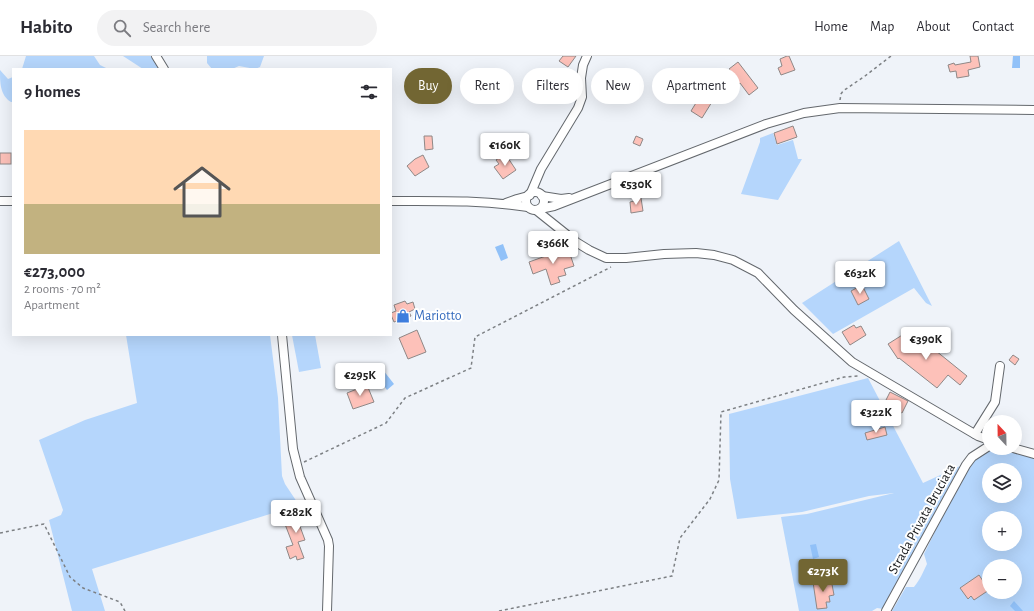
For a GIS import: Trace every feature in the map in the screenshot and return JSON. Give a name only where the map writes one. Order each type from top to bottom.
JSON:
[{"type":"street","points":[[156,56],[163,68]]},
{"type":"street","points":[[528,206],[526,200],[541,169],[578,108],[582,97],[581,78],[583,65],[587,56]]},
{"type":"street","points":[[392,201],[462,201],[505,203],[528,206],[531,209],[538,210],[576,198],[766,124],[804,112],[840,108],[1034,110]]},
{"type":"street","points":[[537,178],[544,200],[543,206],[538,210]]},
{"type":"street","points":[[505,203],[538,193],[542,196],[561,199],[576,198]]},
{"type":"street","points":[[0,201],[12,201]]},
{"type":"street","points":[[538,210],[576,242],[606,258],[696,253],[714,255],[733,260],[758,273],[794,310],[852,362],[982,437]]},
{"type":"street","points":[[282,336],[293,449],[296,465],[300,478],[328,540],[330,556],[327,611]]},
{"type":"street","points":[[975,434],[995,402],[1000,366]]},
{"type":"street","name":"Strada Privata Bruciata","points":[[886,611],[966,465],[972,457],[982,451]]},
{"type":"street","points":[[1022,451],[1034,454]]},
{"type":"path","points":[[840,108],[841,94],[843,91],[891,56]]},
{"type":"path","points":[[296,465],[386,423],[405,398],[471,368],[475,337],[613,266]]},
{"type":"path","points":[[498,611],[672,576],[680,538],[710,499],[719,480],[721,412],[844,378],[873,374]]},
{"type":"path","points":[[0,533],[44,524],[70,578],[83,588],[120,602],[125,611]]},
{"type":"shaded area","points":[[26,56],[94,56],[100,65],[106,68],[22,68]]},
{"type":"shaded area","points":[[123,56],[151,56],[159,68],[141,68]]},
{"type":"shaded area","points":[[207,56],[264,56],[260,67],[258,68],[239,66],[234,68],[211,68],[207,63]]},
{"type":"shaded area","points":[[1013,56],[1020,56],[1020,68],[1012,68]]},
{"type":"shaded area","points":[[0,70],[8,79],[12,77],[12,102],[5,96],[1,84]]},
{"type":"shaded area","points":[[773,133],[777,145],[793,140],[798,159],[802,159],[778,200],[741,194],[760,142],[760,138]]},
{"type":"shaded area","points":[[899,241],[932,306],[926,303],[914,288],[833,334],[802,303]]},
{"type":"shaded area","points":[[503,244],[508,258],[501,261],[495,247]]},
{"type":"shaded area","points":[[126,336],[270,336],[278,398],[282,476],[285,484],[299,505],[92,569],[105,611],[72,611],[49,520],[61,515],[63,510],[39,440],[85,420],[137,403]]},
{"type":"shaded area","points":[[292,336],[315,336],[321,368],[299,372]]},
{"type":"shaded area","points":[[383,370],[394,384],[387,390],[376,375]]},
{"type":"shaded area","points":[[868,378],[923,483],[960,466],[884,609],[877,608],[872,611],[799,611],[781,517],[807,514],[894,493],[869,496],[802,512],[737,519],[730,479],[729,414]]},
{"type":"shaded area","points":[[982,454],[1022,455],[1022,454],[1034,457],[1034,611],[892,611],[906,587],[914,587],[918,582],[927,564],[924,554],[957,487],[974,459]]},
{"type":"shaded area","points":[[816,544],[819,557],[813,559],[810,545]]},
{"type":"shaded area","points":[[1014,601],[1023,611],[1015,611],[1010,606]]},
{"type":"building","points":[[563,56],[576,56],[568,67],[559,61]]},
{"type":"building","points":[[789,56],[795,70],[781,75],[778,68],[782,66],[780,59]]},
{"type":"building","points":[[970,56],[978,56],[980,67],[968,70],[969,76],[957,78],[956,71],[950,72],[948,65],[954,63],[955,65],[971,62]]},
{"type":"building","points":[[738,62],[758,88],[749,95],[740,83],[740,68],[730,68]]},
{"type":"building","points":[[695,104],[711,104],[702,118],[691,111]]},
{"type":"building","points":[[793,126],[797,137],[777,144],[774,133]]},
{"type":"building","points":[[424,136],[432,136],[433,149],[425,150]]},
{"type":"building","points":[[636,136],[643,139],[640,146],[633,143]]},
{"type":"building","points":[[0,153],[11,153],[11,164],[0,164]]},
{"type":"building","points":[[423,155],[429,167],[415,176],[407,166],[415,159]]},
{"type":"building","points":[[503,155],[506,159],[508,158],[516,170],[503,179],[494,167],[499,164],[496,160]]},
{"type":"building","points":[[641,198],[643,211],[631,213],[630,202],[634,201],[634,199]]},
{"type":"building","points":[[568,248],[574,266],[564,269],[566,275],[558,277],[560,282],[551,285],[546,269],[533,274],[529,262]]},
{"type":"building","points":[[862,285],[869,299],[858,305],[851,291]]},
{"type":"building","points":[[405,301],[407,304],[413,302],[415,309],[409,312],[411,316],[394,322],[392,313],[396,311],[394,305]]},
{"type":"building","points":[[854,325],[856,328],[861,326],[866,335],[850,345],[842,332]]},
{"type":"building","points":[[417,330],[426,352],[408,359],[399,338]]},
{"type":"building","points":[[907,332],[919,350],[925,342],[967,376],[960,385],[948,375],[937,388],[899,358],[898,359],[888,344]]},
{"type":"building","points":[[1013,355],[1019,359],[1015,365],[1009,360]]},
{"type":"building","points":[[367,385],[374,402],[353,409],[347,393]]},
{"type":"building","points":[[890,392],[908,401],[902,413],[884,404]]},
{"type":"building","points":[[885,427],[887,435],[867,440],[865,433]]},
{"type":"building","points":[[309,510],[311,516],[298,521],[305,540],[298,542],[304,558],[297,560],[296,556],[290,559],[286,547],[293,545],[283,519]]},
{"type":"building","points":[[979,575],[982,580],[982,595],[974,600],[971,596],[968,599],[960,588]]},
{"type":"building","points":[[831,579],[834,595],[829,596],[830,602],[826,602],[827,608],[817,609],[813,582]]},
{"type":"place","name":"Mariotto","points":[[403,316]]}]
